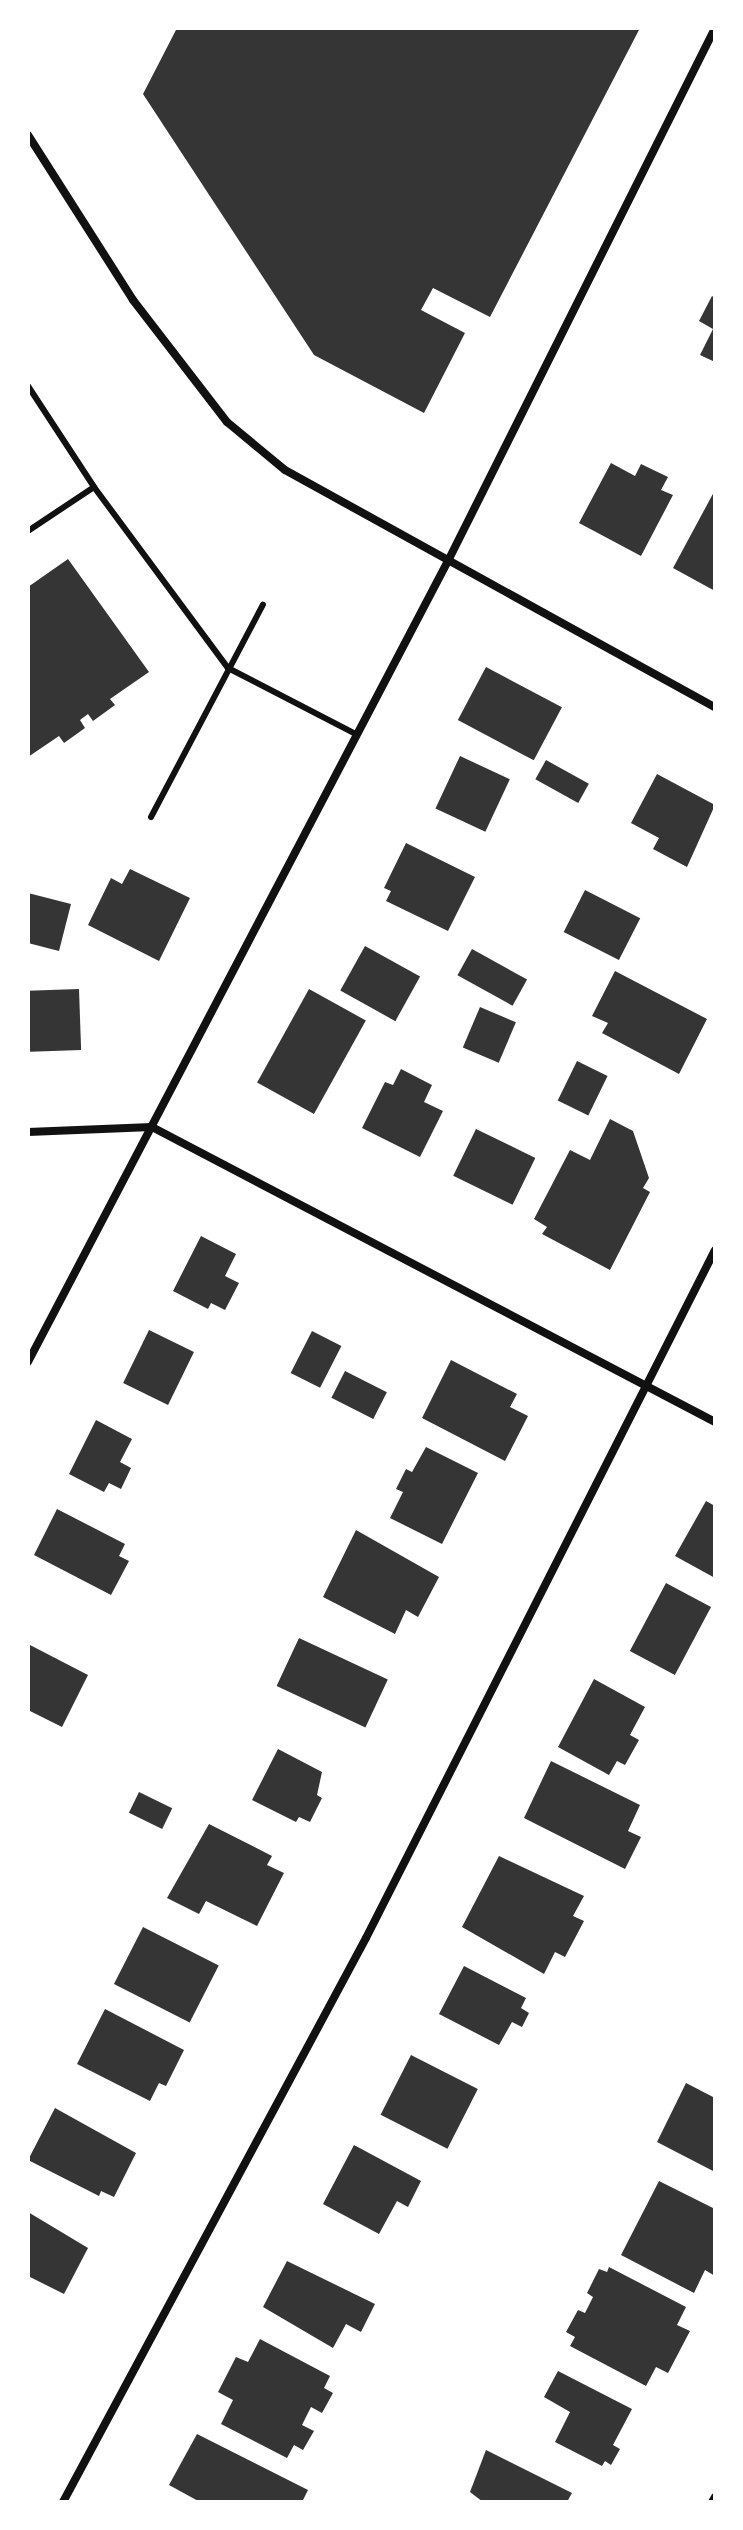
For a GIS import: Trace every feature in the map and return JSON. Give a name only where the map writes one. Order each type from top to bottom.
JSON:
[{"type":"street","points":[[28,1362],[449,559],[715,28]]},
{"type":"street","points":[[28,135],[133,300],[227,422],[285,470],[715,707]]},
{"type":"street","points":[[28,1132],[152,1127],[715,1422]]},
{"type":"street","points":[[63,2502],[366,1938],[715,1250]]},
{"type":"lane","points":[[28,386],[94,487],[228,668],[356,734]]},
{"type":"lane","points":[[28,531],[94,487]]},
{"type":"lane","points":[[151,817],[263,605]]},
{"type":"building","points":[[177,28],[640,28],[490,317],[433,288],[421,310],[465,333],[424,413],[314,355],[143,94]]},
{"type":"building","points":[[712,296],[715,298],[715,362],[700,355],[713,329],[699,321]]},
{"type":"building","points":[[611,463],[635,476],[641,464],[668,477],[661,490],[673,495],[641,556],[579,523]]},
{"type":"building","points":[[715,490],[715,591],[673,568]]},
{"type":"building","points":[[68,559],[149,672],[110,699],[115,705],[93,721],[88,714],[80,720],[85,728],[64,743],[59,736],[28,757],[28,587]]},
{"type":"building","points":[[486,667],[562,707],[534,760],[458,720]]},
{"type":"building","points":[[460,756],[510,779],[485,832],[435,809]]},
{"type":"building","points":[[546,760],[589,784],[578,803],[535,779]]},
{"type":"building","points":[[657,774],[715,805],[687,867],[653,849],[659,838],[631,823]]},
{"type":"building","points":[[406,843],[475,877],[448,931],[386,901],[391,891],[384,888]]},
{"type":"building","points":[[130,869],[190,898],[159,961],[88,925],[111,878],[122,884]]},
{"type":"building","points":[[585,890],[640,918],[619,960],[564,932]]},
{"type":"building","points":[[28,893],[71,904],[59,951],[28,943]]},
{"type":"building","points":[[365,946],[420,977],[395,1021],[340,991]]},
{"type":"building","points":[[472,949],[527,980],[513,1006],[457,975]]},
{"type":"building","points":[[615,971],[707,1019],[679,1074],[602,1033],[608,1023],[592,1016]]},
{"type":"building","points":[[79,989],[81,1050],[30,1052],[28,991]]},
{"type":"building","points":[[309,989],[366,1021],[314,1114],[257,1083]]},
{"type":"building","points":[[480,1007],[516,1022],[499,1063],[463,1048]]},
{"type":"building","points":[[577,1061],[608,1076],[588,1115],[558,1101]]},
{"type":"building","points":[[401,1069],[432,1085],[424,1102],[443,1111],[420,1157],[362,1128],[385,1082],[393,1085]]},
{"type":"building","points":[[610,1119],[633,1131],[649,1178],[643,1188],[650,1192],[610,1270],[542,1234],[547,1227],[534,1219],[570,1150],[590,1160]]},
{"type":"building","points":[[476,1129],[535,1158],[513,1205],[453,1176]]},
{"type":"building","points":[[201,1236],[236,1254],[225,1276],[239,1283],[225,1310],[211,1303],[208,1309],[173,1291]]},
{"type":"building","points":[[149,1330],[194,1352],[168,1405],[123,1383]]},
{"type":"building","points":[[312,1331],[341,1346],[320,1388],[291,1373]]},
{"type":"building","points":[[451,1360],[517,1394],[510,1407],[528,1416],[505,1461],[422,1418]]},
{"type":"building","points":[[345,1371],[387,1392],[373,1419],[331,1398]]},
{"type":"building","points":[[96,1420],[132,1439],[120,1462],[131,1468],[121,1489],[109,1483],[104,1492],[69,1474]]},
{"type":"building","points":[[426,1447],[478,1473],[442,1544],[390,1518],[403,1492],[396,1489],[406,1469],[412,1472]]},
{"type":"building","points":[[706,1501],[715,1506],[715,1578],[675,1556]]},
{"type":"building","points":[[57,1509],[125,1544],[119,1556],[129,1561],[111,1595],[34,1555]]},
{"type":"building","points":[[356,1530],[439,1577],[418,1617],[406,1610],[395,1634],[323,1597]]},
{"type":"building","points":[[666,1583],[711,1607],[675,1675],[630,1651]]},
{"type":"building","points":[[299,1638],[388,1679],[365,1727],[277,1686]]},
{"type":"building","points":[[28,1644],[88,1675],[62,1727],[28,1710]]},
{"type":"building","points":[[594,1679],[645,1707],[630,1735],[639,1740],[625,1765],[617,1761],[609,1775],[558,1747]]},
{"type":"building","points":[[278,1749],[322,1772],[317,1795],[322,1798],[310,1822],[299,1817],[296,1822],[252,1800]]},
{"type":"building","points":[[551,1761],[640,1805],[628,1831],[641,1837],[625,1869],[524,1818]]},
{"type":"building","points":[[139,1792],[172,1808],[162,1829],[129,1813]]},
{"type":"building","points":[[209,1824],[272,1856],[267,1865],[284,1873],[257,1926],[206,1901],[199,1914],[167,1898]]},
{"type":"building","points":[[499,1856],[584,1896],[573,1916],[584,1921],[565,1957],[555,1952],[544,1974],[462,1927]]},
{"type":"building","points":[[143,1927],[219,1966],[190,2023],[114,1984]]},
{"type":"building","points":[[464,1966],[526,1998],[521,2008],[529,2013],[522,2027],[512,2022],[499,2045],[439,2014]]},
{"type":"building","points":[[105,2009],[184,2050],[166,2086],[159,2083],[150,2101],[77,2064]]},
{"type":"building","points":[[411,2055],[478,2089],[447,2149],[381,2115]]},
{"type":"building","points":[[686,2083],[715,2098],[715,2172],[657,2142]]},
{"type":"building","points":[[55,2108],[136,2153],[114,2197],[101,2191],[99,2196],[28,2160]]},
{"type":"building","points":[[354,2145],[421,2181],[408,2207],[397,2201],[379,2234],[323,2204]]},
{"type":"building","points":[[659,2181],[715,2209],[715,2276],[705,2270],[694,2293],[621,2255]]},
{"type":"building","points":[[28,2212],[88,2248],[64,2294],[28,2276]]},
{"type":"building","points":[[287,2261],[375,2304],[361,2332],[346,2324],[333,2348],[263,2307]]},
{"type":"building","points":[[609,2267],[686,2307],[677,2325],[690,2331],[668,2373],[656,2367],[646,2386],[570,2346],[575,2337],[566,2332],[578,2310],[585,2313],[593,2297],[587,2293],[599,2269],[607,2272]]},
{"type":"building","points":[[260,2339],[330,2376],[324,2388],[333,2393],[322,2413],[311,2407],[302,2425],[314,2431],[303,2450],[294,2445],[287,2458],[221,2424],[233,2400],[218,2392],[236,2357],[248,2362]]},
{"type":"building","points":[[558,2371],[632,2409],[613,2445],[620,2449],[611,2465],[605,2461],[602,2466],[555,2442],[570,2412],[544,2397]]},
{"type":"building","points":[[197,2434],[308,2490],[302,2502],[200,2502],[169,2485]]},
{"type":"building","points":[[486,2450],[572,2493],[567,2502],[483,2502],[470,2492]]}]
